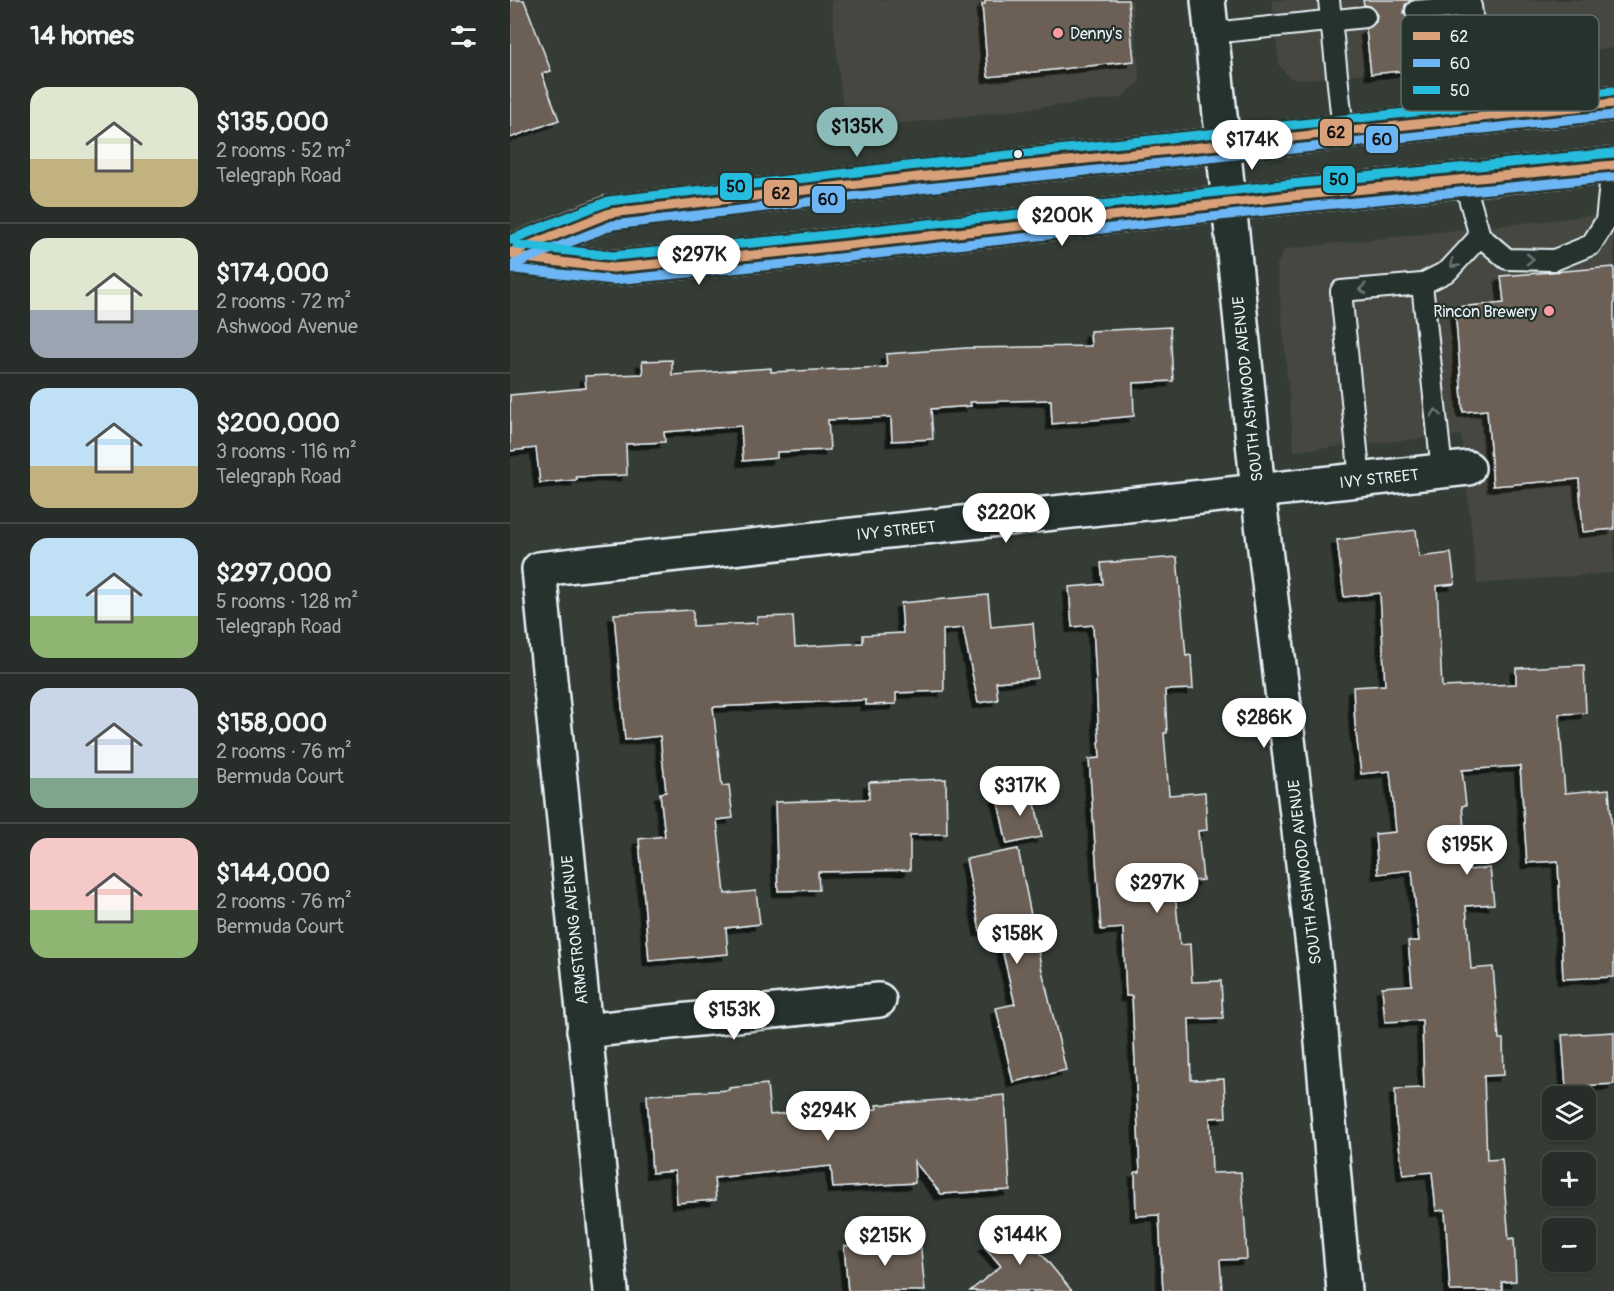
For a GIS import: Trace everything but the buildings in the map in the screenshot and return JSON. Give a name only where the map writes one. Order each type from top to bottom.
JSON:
[{"type":"street","name":"SOUTH ASHWOOD AVENUE","points":[[1208,0],[1258,491],[1315,963],[1344,1291]]},
{"type":"street","points":[[1599,105],[1614,103]]},
{"type":"street","points":[[510,254],[610,213],[1540,111]]},
{"type":"street","points":[[510,254],[613,268],[1613,165]]},
{"type":"street","name":"IVY STREET","points":[[539,569],[1455,470]]},
{"type":"street","name":"ARMSTRONG AVENUE","points":[[539,569],[611,1291]]},
{"type":"street","points":[[584,1031],[879,1000]]},
{"type":"lane","points":[[1329,0],[1343,131]]},
{"type":"lane","points":[[1416,11],[1473,3]]},
{"type":"lane","points":[[1212,33],[1365,17]]},
{"type":"lane","points":[[1483,111],[1484,117]]},
{"type":"lane","points":[[1464,181],[1480,236],[1507,259],[1554,260],[1591,245],[1606,221],[1613,165]]},
{"type":"lane","points":[[1360,480],[1341,291],[1422,284],[1448,271],[1480,236]]},
{"type":"lane","points":[[1422,284],[1455,470]]},
{"type":"shaded area","points":[[831,0],[1132,0],[1140,82],[1121,98],[845,130]]},
{"type":"shaded area","points":[[1272,0],[1614,0],[1614,48],[1599,50],[1599,15],[1401,15],[1401,70],[1302,80],[1290,78],[1279,66]]},
{"type":"shaded area","points":[[1614,213],[1614,573],[1477,584],[1461,435],[1294,451],[1277,265],[1284,249]]},
{"type":"transit line","name":"50","points":[[1599,92],[1613,91]]},
{"type":"transit line","name":"62","points":[[1599,105],[1614,103]]},
{"type":"transit line","name":"50","points":[[510,240],[609,201],[925,164],[1425,111]]},
{"type":"transit line","name":"62","points":[[510,253],[610,213],[926,176],[1539,111]]},
{"type":"transit line","name":"60","points":[[514,264],[613,225],[927,188],[1614,115]]},
{"type":"transit line","name":"50","points":[[517,245],[613,256],[783,240],[1291,184],[1613,153]]},
{"type":"transit line","name":"62","points":[[516,257],[613,268],[784,252],[1292,196],[1614,165]]},
{"type":"transit line","name":"60","points":[[515,269],[614,280],[785,264],[1293,208],[1614,177]]},
{"type":"place","name":"Denny's","points":[[1058,33]]},
{"type":"place","name":"Rincon Brewery","points":[[1549,311]]}]
